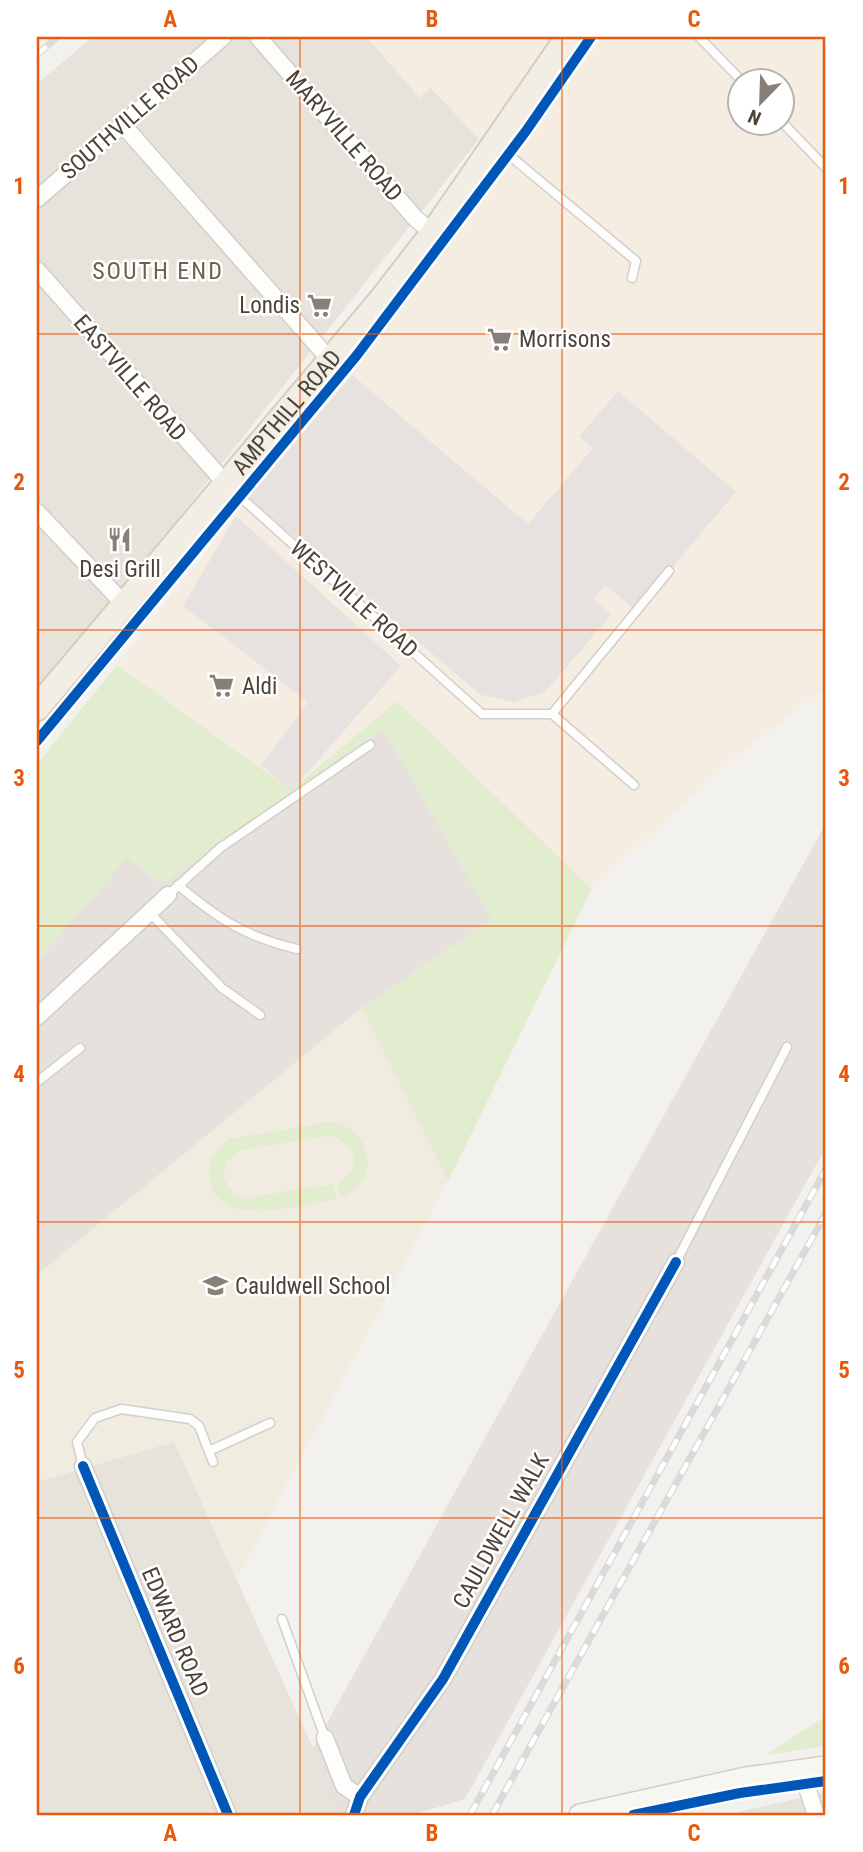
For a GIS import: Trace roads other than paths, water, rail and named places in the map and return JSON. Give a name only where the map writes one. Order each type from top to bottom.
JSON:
[{"type":"main road","name":"AMPTHILL ROAD","points":[[37,708],[331,361],[433,233],[568,37]]},
{"type":"main road","points":[[580,1815],[669,1801],[746,1778],[826,1767]]},
{"type":"street","name":"SOUTHVILLE ROAD","points":[[37,199],[223,37]]},
{"type":"street","name":"MARYVILLE ROAD","points":[[258,37],[415,218],[433,233]]},
{"type":"street","points":[[123,125],[331,361]]},
{"type":"street","name":"EASTVILLE ROAD","points":[[37,270],[226,484]]},
{"type":"street","points":[[37,512],[124,604]]},
{"type":"street","points":[[37,1017],[173,890]]},
{"type":"street","name":"CAULDWELL WALK","points":[[355,1815],[360,1797],[443,1679],[676,1262]]},
{"type":"street","name":"EDWARD ROAD","points":[[83,1466],[228,1815]]},
{"type":"street","points":[[325,1738],[344,1786],[360,1797]]},
{"type":"street","points":[[803,1772],[816,1815]]},
{"type":"lane","points":[[698,37],[727,66]]},
{"type":"lane","points":[[795,136],[826,168]]},
{"type":"lane","points":[[495,143],[636,261],[632,278]]},
{"type":"lane","name":"WESTVILLE ROAD","points":[[226,484],[482,715],[552,713]]},
{"type":"lane","points":[[635,785],[552,713],[669,571]]},
{"type":"lane","points":[[297,949],[260,940],[173,890],[220,848],[370,745]]},
{"type":"lane","points":[[149,912],[222,988],[260,1015]]},
{"type":"lane","points":[[676,1262],[787,1047]]},
{"type":"lane","points":[[37,1082],[80,1048]]},
{"type":"lane","points":[[83,1466],[77,1443],[94,1418],[121,1409],[190,1419],[199,1426],[213,1462]]},
{"type":"lane","points":[[209,1451],[270,1423]]},
{"type":"lane","points":[[282,1619],[325,1738]]},
{"type":"railway","points":[[37,55],[57,37]]},
{"type":"railway","points":[[470,1815],[826,1169]]},
{"type":"railway","points":[[492,1815],[826,1213]]},
{"type":"place","name":"Londis","points":[[320,305]]},
{"type":"place","name":"Morrisons","points":[[499,339]]},
{"type":"place","name":"Desi Grill","points":[[120,539]]},
{"type":"place","name":"Aldi","points":[[222,686]]},
{"type":"place","name":"Cauldwell School","points":[[215,1286]]},
{"type":"district","name":"SOUTH END","points":[[158,271]]}]
